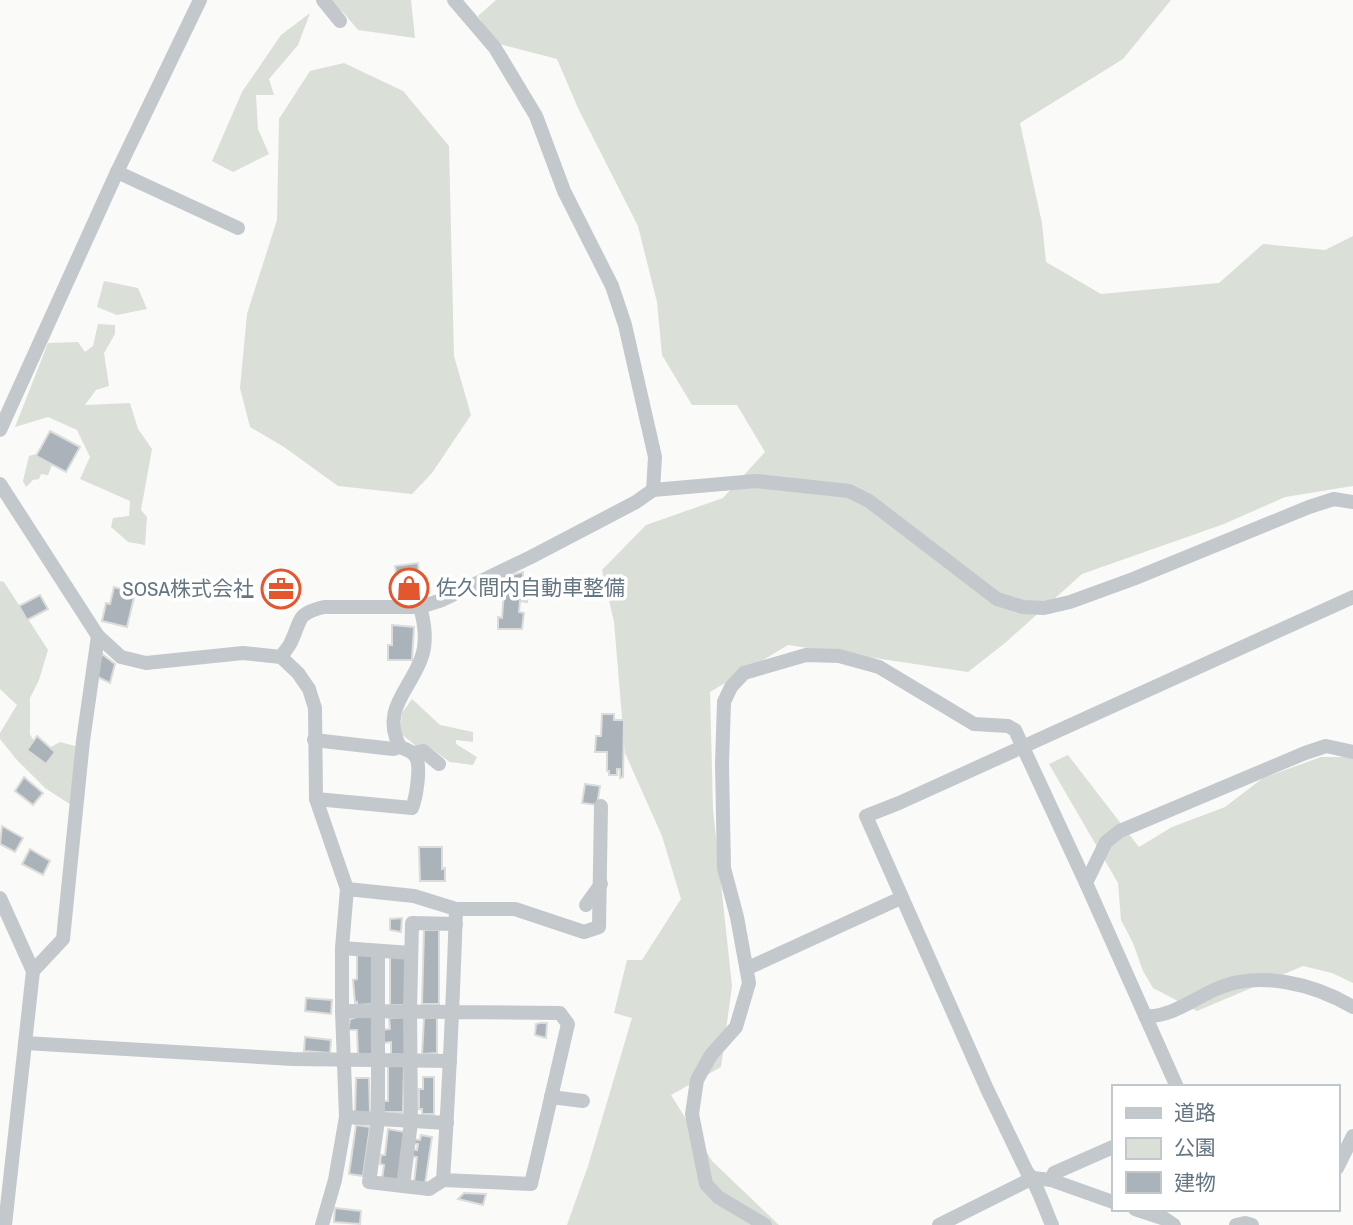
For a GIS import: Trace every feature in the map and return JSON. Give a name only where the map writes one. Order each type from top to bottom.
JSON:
[{"type":"street","points":[[0,429],[117,173],[200,0]]},
{"type":"street","points":[[323,0],[340,20]]},
{"type":"street","points":[[454,0],[495,48],[536,116],[564,191],[612,286],[625,325],[655,457],[653,490]]},
{"type":"street","points":[[117,173],[237,228]]},
{"type":"street","points":[[281,657],[291,643],[296,624],[310,610],[324,607],[420,607],[455,594],[531,557],[636,502],[653,490],[755,481],[849,491],[869,501],[997,599],[1023,607],[1044,608],[1070,602],[1133,579],[1309,507],[1334,499],[1353,502]]},
{"type":"street","points":[[0,484],[98,636],[121,657],[146,663],[243,653],[281,657],[298,673],[309,689],[315,708],[316,799],[348,889],[342,948],[346,1117],[335,1180],[322,1225]]},
{"type":"street","points":[[1052,1225],[1035,1189],[1033,1178],[1027,1172],[993,1101],[866,816],[1353,597]]},
{"type":"street","points":[[316,799],[412,808],[419,767],[392,730],[392,717],[423,653],[424,636],[420,607]]},
{"type":"street","points":[[33,971],[63,939],[83,741],[98,636]]},
{"type":"street","points":[[765,1225],[718,1196],[706,1184],[691,1114],[697,1080],[711,1055],[736,1027],[749,983],[748,968],[724,868],[722,764],[724,702],[731,687],[744,673],[806,655],[839,656],[879,667],[974,724],[1008,726],[1015,730],[1176,1085]]},
{"type":"street","points":[[314,740],[423,751],[439,764]]},
{"type":"street","points":[[1086,884],[1106,842],[1120,831],[1305,753],[1326,746],[1353,752]]},
{"type":"street","points":[[403,1186],[411,1122],[412,923],[515,909],[584,932],[599,927],[601,806]]},
{"type":"street","points":[[586,905],[601,884]]},
{"type":"street","points":[[348,889],[414,896],[456,916]]},
{"type":"street","points":[[0,898],[33,971],[5,1225]]},
{"type":"street","points":[[748,968],[901,898]]},
{"type":"street","points":[[443,1180],[456,916]]},
{"type":"street","points":[[342,948],[411,953]]},
{"type":"street","points":[[342,1011],[378,1012],[452,1013],[560,1013],[568,1024],[531,1184],[443,1180],[429,1189],[369,1182],[378,1121],[378,1012],[378,952]]},
{"type":"street","points":[[1145,1016],[1158,1017],[1218,988],[1243,980],[1295,984],[1353,1007]]},
{"type":"street","points":[[25,1043],[343,1061],[450,1061]]},
{"type":"street","points":[[551,1097],[583,1101]]},
{"type":"street","points":[[346,1117],[447,1123]]},
{"type":"street","points":[[1339,1164],[1353,1136]]},
{"type":"street","points":[[1051,1180],[1054,1173],[1112,1147]]},
{"type":"street","points":[[939,1225],[1033,1178],[1051,1180],[1112,1202]]},
{"type":"street","points":[[1141,1211],[1174,1225]]},
{"type":"street","points":[[1236,1225],[1252,1225]]},
{"type":"green space","points":[[328,0],[411,0],[415,38],[358,30],[343,12]]},
{"type":"green space","points":[[496,0],[1171,0],[1123,59],[1020,123],[1042,223],[1046,262],[1101,294],[1219,283],[1263,244],[1325,250],[1353,236],[1353,486],[1285,497],[1224,524],[1082,574],[1005,643],[968,672],[788,645],[710,692],[713,810],[732,986],[721,1067],[671,1095],[712,1161],[779,1225],[567,1225],[588,1166],[632,1018],[614,1013],[627,960],[642,960],[681,899],[662,836],[625,753],[614,622],[602,570],[646,525],[723,498],[765,452],[737,405],[692,405],[662,355],[657,302],[638,226],[578,108],[557,59],[496,43],[478,16]]},
{"type":"green space","points":[[310,13],[298,45],[269,79],[274,95],[256,95],[258,129],[269,154],[233,172],[212,161],[242,92],[281,35]]},
{"type":"green space","points":[[344,63],[403,91],[449,146],[454,356],[471,415],[432,473],[412,494],[338,486],[284,447],[250,427],[240,388],[247,314],[277,220],[279,119],[310,71]]},
{"type":"green space","points":[[104,281],[138,288],[147,309],[117,315],[97,307]]},
{"type":"green space","points":[[98,324],[115,325],[115,334],[104,353],[109,386],[96,390],[85,405],[130,403],[138,429],[152,449],[141,510],[147,517],[145,545],[128,542],[111,527],[113,518],[129,516],[130,501],[80,479],[90,457],[77,430],[48,417],[15,427],[48,343],[78,342],[85,352],[93,346]]},
{"type":"green space","points":[[43,452],[52,465],[48,475],[41,474],[39,479],[33,480],[26,487],[23,481],[29,456]]},
{"type":"green space","points":[[0,581],[4,582],[48,650],[39,680],[30,698],[30,734],[40,753],[60,742],[79,747],[73,806],[45,788],[0,739],[0,733],[17,705],[0,689]]},
{"type":"green space","points":[[412,699],[440,725],[473,732],[473,742],[456,740],[456,744],[477,757],[473,765],[450,762],[429,747],[420,749],[400,733],[402,713]]},
{"type":"green space","points":[[1068,755],[1139,847],[1172,827],[1225,807],[1263,778],[1321,757],[1353,757],[1353,983],[1332,973],[1303,966],[1197,1011],[1153,988],[1121,920],[1118,883],[1049,764]]},
{"type":"building","points":[[50,431],[80,447],[66,472],[36,456]]},
{"type":"building","points":[[418,563],[420,583],[425,582],[427,596],[402,600],[395,566]]},
{"type":"building","points":[[523,572],[523,590],[528,593],[527,602],[520,601],[519,612],[524,613],[522,629],[498,629],[498,617],[502,618],[505,577]]},
{"type":"building","points":[[114,587],[135,593],[127,627],[102,621],[106,603],[110,604]]},
{"type":"building","points":[[40,595],[48,609],[27,620],[19,606]]},
{"type":"building","points":[[392,625],[414,627],[412,660],[388,660],[388,645],[392,645]]},
{"type":"building","points":[[102,654],[115,664],[110,683],[96,676]]},
{"type":"building","points":[[602,714],[614,714],[614,720],[624,720],[623,777],[620,778],[620,769],[617,769],[617,775],[609,775],[607,771],[607,752],[595,752],[596,736],[601,736]]},
{"type":"building","points":[[37,736],[55,752],[46,764],[27,750]]},
{"type":"building","points":[[24,777],[43,793],[33,805],[15,791]]},
{"type":"building","points":[[585,784],[600,786],[597,805],[582,803]]},
{"type":"building","points":[[2,826],[23,838],[15,852],[0,844]]},
{"type":"building","points":[[419,847],[442,847],[445,881],[420,881]]},
{"type":"building","points":[[30,849],[50,861],[43,875],[22,864]]},
{"type":"building","points":[[402,918],[401,932],[390,930],[390,919]]},
{"type":"building","points":[[424,930],[439,930],[439,1004],[422,1004]]},
{"type":"building","points":[[357,955],[373,955],[374,1004],[355,1003],[353,980],[357,979]]},
{"type":"building","points":[[390,955],[406,955],[406,1005],[390,1005]]},
{"type":"building","points":[[306,998],[332,1000],[331,1014],[305,1011]]},
{"type":"building","points":[[374,1017],[374,1055],[358,1055],[357,1030],[348,1030],[350,1019]]},
{"type":"building","points":[[407,1017],[406,1055],[391,1054],[391,1042],[382,1043],[382,1030],[390,1029],[389,1018]]},
{"type":"building","points":[[424,1018],[437,1018],[437,1053],[422,1054]]},
{"type":"building","points":[[547,1023],[546,1038],[535,1035],[536,1024]]},
{"type":"building","points":[[305,1037],[331,1040],[330,1053],[304,1051]]},
{"type":"building","points":[[388,1065],[404,1065],[403,1112],[381,1112],[381,1101],[388,1101]]},
{"type":"building","points":[[423,1077],[434,1077],[434,1114],[422,1114],[422,1109],[419,1109],[419,1089],[423,1089]]},
{"type":"building","points":[[356,1078],[369,1078],[370,1113],[355,1114]]},
{"type":"building","points":[[356,1125],[370,1127],[363,1176],[349,1174]]},
{"type":"building","points":[[388,1129],[405,1132],[399,1182],[382,1180],[384,1165],[380,1164],[381,1155],[385,1155]]},
{"type":"building","points":[[421,1135],[432,1137],[425,1184],[414,1183],[417,1157],[409,1156],[410,1149],[417,1150],[418,1144],[412,1143],[412,1139],[420,1140]]},
{"type":"building","points":[[464,1193],[486,1194],[483,1205],[458,1199]]},
{"type":"building","points":[[335,1208],[361,1211],[360,1224],[334,1222]]},
{"type":"place","name":"佐久間内自動車整備","points":[[409,588]]},
{"type":"place","name":"SOSA株式会社","points":[[281,589]]}]
